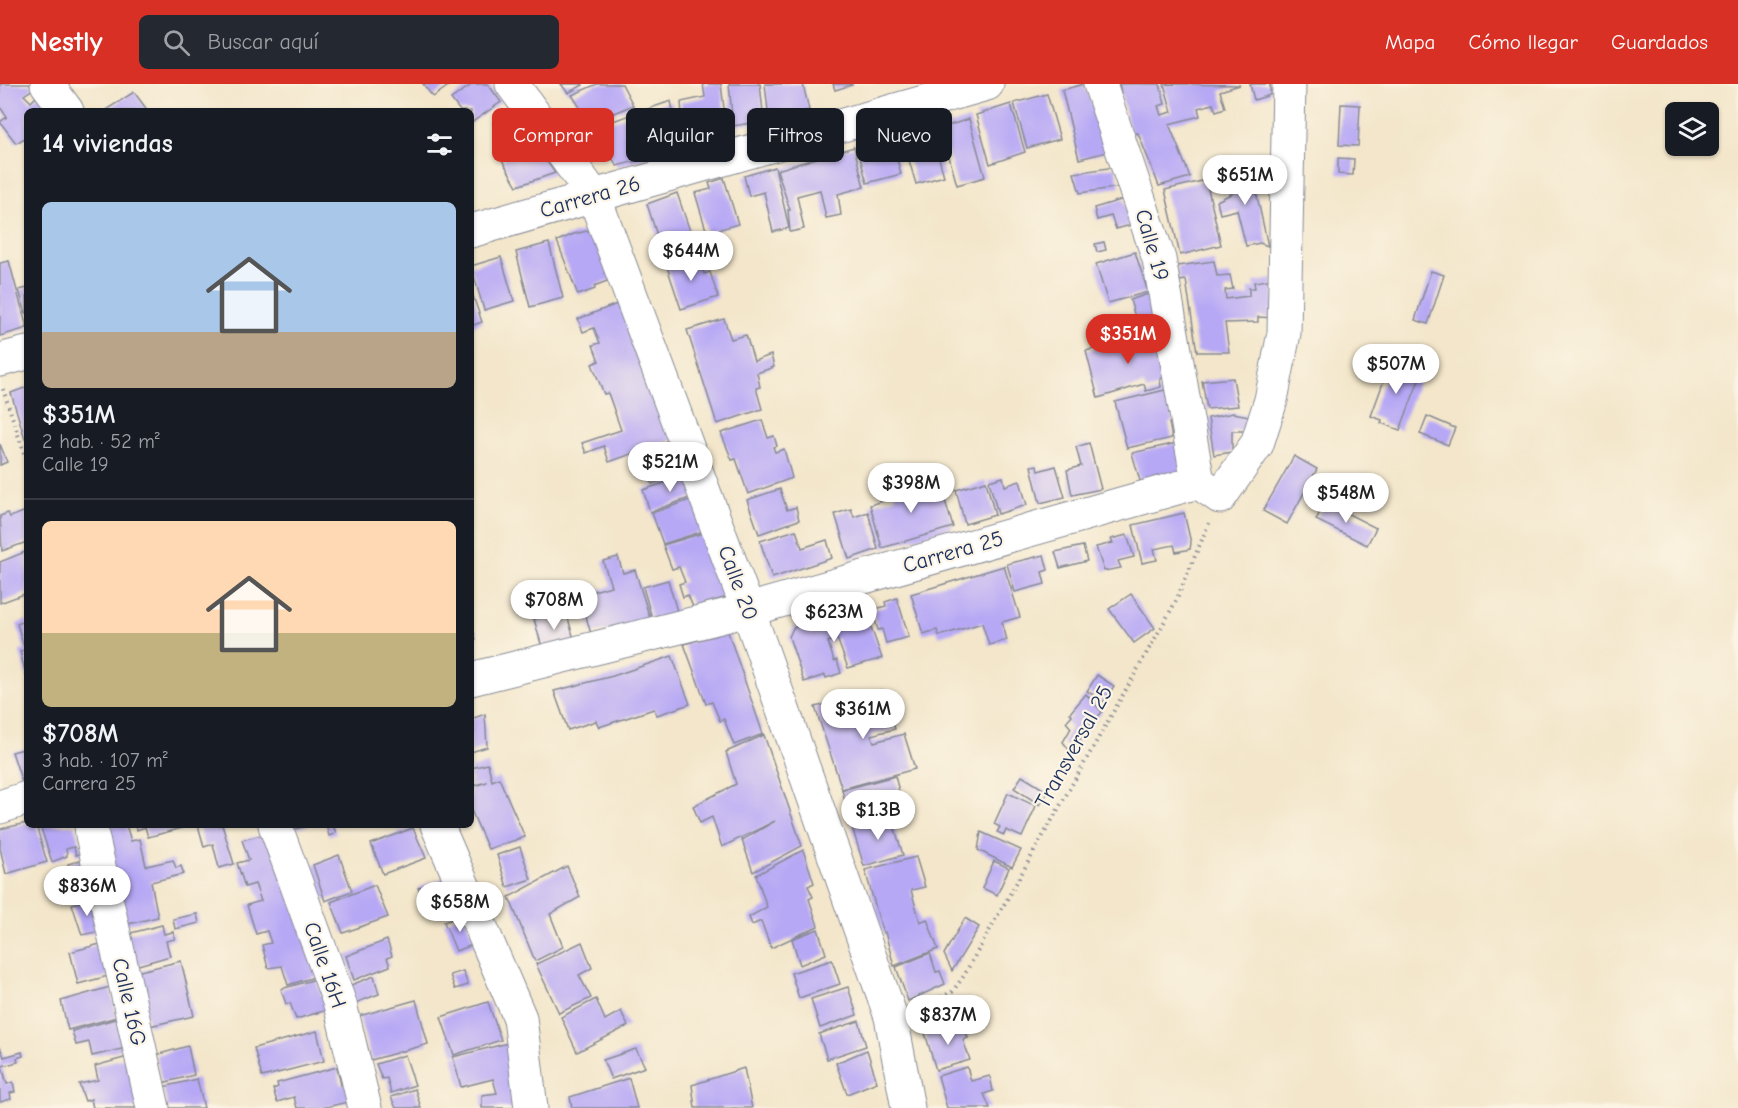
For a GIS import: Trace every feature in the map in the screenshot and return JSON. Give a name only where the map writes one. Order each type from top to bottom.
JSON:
[{"type":"street","points":[[47,84],[65,108]]},
{"type":"street","name":"Calle 20","points":[[512,84],[594,195],[748,610],[891,1017],[908,1108]]},
{"type":"street","name":"Carrera 26","points":[[474,230],[987,84]]},
{"type":"street","name":"Calle 19","points":[[1100,84],[1159,259],[1209,490]]},
{"type":"street","points":[[1209,490],[1257,444],[1271,400],[1284,333],[1289,84]]},
{"type":"street","points":[[0,360],[24,354]]},
{"type":"street","name":"Carrera 25","points":[[474,679],[1209,490]]},
{"type":"street","points":[[0,807],[24,799]]},
{"type":"street","name":"Calle 16G","points":[[91,828],[153,1108]]},
{"type":"street","name":"Calle 16H","points":[[276,828],[339,1004],[365,1108]]},
{"type":"street","points":[[438,828],[520,1018],[531,1108]]},
{"type":"path","points":[[0,381],[24,453]]},
{"type":"path","name":"Transversal 25","points":[[938,1000],[952,992],[963,976],[1175,603],[1209,490]]},
{"type":"building","points":[[0,84],[29,84],[33,89],[24,95],[31,102],[38,95],[48,108],[24,108],[24,139],[16,143],[0,122],[7,117],[0,107]]},
{"type":"building","points":[[423,84],[451,84],[433,97]]},
{"type":"building","points":[[473,84],[488,84],[501,102],[474,121],[474,108],[458,108],[451,99]]},
{"type":"building","points":[[561,84],[582,84],[583,85],[568,93]]},
{"type":"building","points":[[597,84],[622,84],[633,105],[614,113],[614,108],[580,108],[572,95]]},
{"type":"building","points":[[703,84],[721,84],[724,108],[681,108],[681,102],[705,97]]},
{"type":"building","points":[[729,84],[760,84],[763,108],[747,108],[747,124],[735,126],[735,108],[731,108]]},
{"type":"building","points":[[765,84],[803,84],[809,108],[768,108]]},
{"type":"building","points":[[833,84],[852,84],[852,85],[835,90]]},
{"type":"building","points":[[1084,84],[1111,151],[1079,159],[1062,90]]},
{"type":"building","points":[[1119,84],[1160,84],[1165,104],[1158,106],[1161,115],[1172,112],[1164,84],[1240,85],[1220,91],[1225,108],[1216,111],[1213,104],[1198,108],[1200,116],[1169,124],[1190,177],[1159,186],[1138,133],[1131,135]]},
{"type":"building","points":[[1250,84],[1270,84],[1270,95],[1254,100]]},
{"type":"building","points":[[134,92],[146,108],[109,108]]},
{"type":"building","points":[[1047,94],[1060,139],[1027,148],[1014,103]]},
{"type":"building","points":[[671,101],[672,108],[651,108]]},
{"type":"building","points":[[1011,104],[1025,152],[990,164],[976,115]]},
{"type":"building","points":[[1341,104],[1360,105],[1358,146],[1339,145]]},
{"type":"building","points":[[626,116],[626,162],[632,162],[617,166],[614,161],[614,121]]},
{"type":"building","points":[[969,119],[985,177],[957,185],[951,162],[952,124]]},
{"type":"building","points":[[854,147],[864,187],[838,194],[841,215],[826,218],[820,190],[797,196],[804,229],[790,232],[788,210],[790,210],[777,170],[804,162],[844,162],[844,150]]},
{"type":"building","points":[[1338,158],[1354,159],[1353,175],[1338,174]]},
{"type":"building","points":[[503,162],[547,162],[555,173],[517,186]]},
{"type":"building","points":[[861,162],[898,162],[901,174],[867,183]]},
{"type":"building","points":[[910,162],[940,162],[944,176],[916,184]]},
{"type":"building","points":[[775,167],[789,228],[773,232],[764,192],[749,196],[744,176]]},
{"type":"building","points":[[1115,167],[1120,187],[1080,193],[1074,173]]},
{"type":"building","points":[[1249,168],[1268,246],[1260,243],[1246,246],[1237,210],[1220,214],[1217,201],[1233,193],[1227,171]]},
{"type":"building","points":[[724,178],[738,224],[707,233],[695,193],[711,189],[709,183]]},
{"type":"building","points":[[1206,180],[1221,245],[1180,255],[1165,190]]},
{"type":"building","points":[[677,193],[692,237],[661,248],[647,204]]},
{"type":"building","points":[[1124,199],[1131,225],[1116,229],[1111,216],[1097,220],[1094,208]]},
{"type":"building","points":[[605,227],[615,278],[578,295],[557,241],[574,234]]},
{"type":"building","points":[[1104,242],[1106,250],[1097,252],[1095,244]]},
{"type":"building","points":[[549,243],[563,298],[530,307],[516,252]]},
{"type":"building","points":[[1135,252],[1148,292],[1108,303],[1096,264]]},
{"type":"building","points":[[698,254],[704,274],[710,272],[718,297],[681,309],[666,264]]},
{"type":"building","points":[[501,257],[514,301],[484,310],[474,276],[474,265]]},
{"type":"building","points":[[9,261],[24,317],[24,329],[0,336],[0,263]]},
{"type":"building","points":[[1214,261],[1217,276],[1230,275],[1233,289],[1225,290],[1226,299],[1249,296],[1249,288],[1255,288],[1254,282],[1273,279],[1275,318],[1258,317],[1258,322],[1225,323],[1229,352],[1197,352],[1186,280],[1180,281],[1177,266]]},
{"type":"building","points":[[1431,271],[1444,275],[1428,324],[1415,320]]},
{"type":"building","points":[[24,289],[24,307],[19,290]]},
{"type":"building","points":[[1148,294],[1159,326],[1134,334],[1130,319],[1135,317],[1130,300]]},
{"type":"building","points":[[474,299],[482,322],[474,325]]},
{"type":"building","points":[[630,299],[679,437],[609,462],[604,446],[586,453],[582,443],[621,430],[608,393],[604,394],[592,364],[599,361],[593,345],[600,343],[594,328],[583,332],[578,319]]},
{"type":"building","points":[[724,319],[731,339],[746,335],[754,361],[771,355],[774,367],[757,373],[760,387],[756,388],[762,409],[717,424],[687,330]]},
{"type":"building","points":[[1157,330],[1168,376],[1160,379],[1161,387],[1146,391],[1144,384],[1098,398],[1086,351]]},
{"type":"building","points":[[1391,361],[1422,372],[1400,430],[1381,423],[1382,420],[1371,416]]},
{"type":"building","points":[[1233,378],[1238,406],[1207,409],[1202,381]]},
{"type":"building","points":[[24,388],[24,436],[11,393]]},
{"type":"building","points":[[1165,390],[1173,422],[1169,423],[1172,438],[1127,448],[1115,402]]},
{"type":"building","points":[[1233,413],[1255,417],[1251,431],[1232,431],[1232,452],[1214,455],[1208,418]]},
{"type":"building","points":[[1427,416],[1455,428],[1448,445],[1420,434]]},
{"type":"building","points":[[762,420],[768,438],[774,436],[777,446],[773,447],[775,452],[784,449],[792,478],[748,494],[736,459],[732,460],[721,433]]},
{"type":"building","points":[[677,443],[687,471],[652,484],[642,456]]},
{"type":"building","points":[[1089,443],[1101,489],[1072,495],[1067,470],[1081,466],[1076,447]]},
{"type":"building","points":[[1177,443],[1185,472],[1140,481],[1132,453]]},
{"type":"building","points":[[0,444],[7,462],[0,465]]},
{"type":"building","points":[[1294,456],[1317,469],[1287,524],[1263,511]]},
{"type":"building","points":[[1037,465],[1038,471],[1056,466],[1065,497],[1040,503],[1031,466]]},
{"type":"building","points":[[691,474],[698,495],[650,512],[643,490]]},
{"type":"building","points":[[905,477],[910,493],[940,484],[953,527],[882,548],[870,505],[896,497],[891,481]]},
{"type":"building","points":[[1003,477],[1005,486],[1020,481],[1027,505],[998,514],[989,481]]},
{"type":"building","points":[[986,481],[995,515],[965,524],[956,490]]},
{"type":"building","points":[[780,489],[787,510],[796,507],[799,520],[759,534],[747,500]]},
{"type":"building","points":[[699,497],[710,529],[663,544],[652,513]]},
{"type":"building","points":[[1325,502],[1376,528],[1367,545],[1316,520]]},
{"type":"building","points":[[851,509],[854,517],[868,512],[878,549],[849,559],[835,514]]},
{"type":"building","points":[[24,512],[24,543],[2,551],[0,516],[8,513],[10,517]]},
{"type":"building","points":[[1184,513],[1191,543],[1190,549],[1176,552],[1174,545],[1154,549],[1157,560],[1142,563],[1133,525]]},
{"type":"building","points":[[796,530],[802,548],[827,540],[832,558],[772,578],[760,541]]},
{"type":"building","points":[[710,531],[727,597],[693,607],[688,595],[683,597],[679,584],[685,582],[679,567],[672,569],[663,545]]},
{"type":"building","points":[[1127,535],[1134,557],[1118,561],[1121,568],[1104,571],[1096,547],[1113,543],[1111,539]]},
{"type":"building","points":[[1083,546],[1087,561],[1060,568],[1055,552]]},
{"type":"building","points":[[24,552],[24,594],[0,603],[0,562]]},
{"type":"building","points":[[1044,555],[1048,570],[1042,572],[1045,584],[1015,592],[1007,564]]},
{"type":"building","points":[[618,557],[623,573],[635,570],[651,622],[591,634],[580,595],[611,586],[603,561]]},
{"type":"building","points":[[1004,566],[1020,617],[1002,622],[1007,640],[989,645],[982,623],[939,636],[937,630],[923,634],[911,594]]},
{"type":"building","points":[[668,580],[678,615],[653,622],[643,587]]},
{"type":"building","points":[[1131,594],[1155,628],[1134,643],[1109,609]]},
{"type":"building","points":[[897,598],[909,637],[886,643],[882,629],[878,630],[872,610],[886,606],[885,602]]},
{"type":"building","points":[[863,605],[882,658],[848,668],[837,638],[828,642],[834,661],[837,660],[841,673],[826,678],[825,675],[804,682],[789,637],[793,628]]},
{"type":"building","points":[[566,611],[575,643],[543,651],[534,619]]},
{"type":"building","points":[[24,621],[24,647],[17,624]]},
{"type":"building","points":[[728,632],[763,734],[734,745],[724,719],[720,721],[712,702],[706,704],[684,644]]},
{"type":"building","points":[[24,650],[24,667],[20,651]]},
{"type":"building","points":[[672,656],[690,704],[657,715],[654,709],[599,727],[596,721],[568,730],[554,691],[613,676]]},
{"type":"building","points":[[1097,675],[1114,686],[1104,702],[1087,691]]},
{"type":"building","points":[[882,690],[895,729],[871,735],[874,742],[904,734],[915,769],[842,789],[815,707]]},
{"type":"building","points":[[1086,694],[1102,712],[1070,751],[1063,742],[1071,728],[1066,722],[1072,715],[1070,713]]},
{"type":"building","points":[[485,714],[487,747],[474,751],[474,718]]},
{"type":"building","points":[[764,735],[802,846],[753,872],[742,840],[775,821],[722,847],[712,817],[700,823],[693,806],[736,784],[726,752]]},
{"type":"building","points":[[24,749],[23,785],[12,752]]},
{"type":"building","points":[[488,764],[492,781],[499,778],[525,837],[488,849],[474,817],[474,786],[487,782],[474,785],[474,767]]},
{"type":"building","points":[[895,776],[901,799],[907,798],[910,809],[851,824],[842,790]]},
{"type":"building","points":[[1022,776],[1048,792],[1040,805],[1014,788]]},
{"type":"building","points":[[1008,793],[1036,806],[1022,837],[1006,830],[1004,835],[997,832],[1000,827],[994,824]]},
{"type":"building","points":[[891,816],[903,855],[864,866],[852,827]]},
{"type":"building","points":[[24,824],[24,828],[37,828],[47,862],[6,874],[0,848],[0,829]]},
{"type":"building","points":[[41,828],[75,828],[84,853],[76,855],[74,847],[66,849],[67,856],[52,862]]},
{"type":"building","points":[[103,828],[127,828],[131,841],[140,839],[146,866],[173,860],[176,868],[181,866],[184,874],[151,882],[158,917],[124,925]]},
{"type":"building","points":[[145,828],[182,828],[148,837]]},
{"type":"building","points":[[199,828],[223,828],[234,864],[219,868],[213,844],[204,847]]},
{"type":"building","points":[[327,828],[334,828],[336,833],[329,836]]},
{"type":"building","points":[[413,828],[426,858],[383,874],[371,844]]},
{"type":"building","points":[[981,832],[1021,850],[1012,867],[978,850]]},
{"type":"building","points":[[270,833],[318,976],[288,985],[282,966],[268,968],[262,945],[271,943],[267,931],[256,934],[247,905],[261,901],[255,884],[245,887],[237,863],[249,860],[242,840]]},
{"type":"building","points":[[520,847],[531,879],[507,887],[497,855]]},
{"type":"building","points":[[803,850],[814,883],[808,886],[813,897],[809,899],[818,926],[771,948],[761,921],[752,925],[749,917],[767,907],[756,875]]},
{"type":"building","points":[[339,855],[352,891],[325,901],[313,865]]},
{"type":"building","points":[[916,857],[925,887],[911,890],[920,922],[927,919],[938,949],[894,966],[865,870]]},
{"type":"building","points":[[85,859],[94,890],[77,895],[68,864]]},
{"type":"building","points":[[994,861],[1009,868],[997,895],[982,888]]},
{"type":"building","points":[[567,866],[580,897],[550,914],[563,947],[535,961],[509,897]]},
{"type":"building","points":[[444,878],[457,909],[446,913],[441,901],[427,907],[418,888]]},
{"type":"building","points":[[375,885],[388,917],[343,933],[331,902]]},
{"type":"building","points":[[92,899],[101,931],[82,935],[72,904]]},
{"type":"building","points":[[197,914],[199,923],[175,929],[173,919]]},
{"type":"building","points":[[464,915],[475,944],[456,951],[444,922]]},
{"type":"building","points":[[965,918],[979,927],[952,971],[944,954]]},
{"type":"building","points":[[162,925],[164,934],[173,932],[175,939],[166,941],[170,956],[135,966],[127,934]]},
{"type":"building","points":[[818,929],[826,954],[800,965],[792,939]]},
{"type":"building","points":[[387,940],[392,956],[387,958],[390,966],[354,980],[346,956]]},
{"type":"building","points":[[582,942],[592,968],[579,975],[591,998],[559,1013],[536,964]]},
{"type":"building","points":[[104,943],[112,975],[78,984],[70,952]]},
{"type":"building","points":[[930,953],[936,972],[940,971],[945,984],[908,1001],[896,967]]},
{"type":"building","points":[[832,960],[840,984],[799,998],[791,973]]},
{"type":"building","points":[[181,961],[194,1016],[149,1026],[136,972]]},
{"type":"building","points":[[463,971],[468,985],[455,989],[450,975]]},
{"type":"building","points":[[374,976],[379,994],[355,1003],[351,985]]},
{"type":"building","points":[[316,979],[327,1010],[296,1019],[290,1003],[286,1004],[281,989]]},
{"type":"building","points":[[110,987],[117,1017],[68,1030],[61,1001]]},
{"type":"building","points":[[848,987],[857,1015],[820,1028],[811,999]]},
{"type":"building","points":[[596,999],[605,1020],[621,1011],[628,1026],[577,1052],[561,1017]]},
{"type":"building","points":[[416,1000],[428,1044],[371,1060],[359,1016]]},
{"type":"building","points":[[488,1002],[501,1040],[454,1055],[441,1017]]},
{"type":"building","points":[[119,1018],[126,1048],[92,1056],[89,1042],[76,1045],[72,1031]]},
{"type":"building","points":[[859,1021],[866,1046],[827,1059],[819,1034]]},
{"type":"building","points":[[963,1022],[968,1038],[963,1040],[970,1060],[936,1070],[925,1033]]},
{"type":"building","points":[[317,1031],[324,1061],[262,1077],[254,1048]]},
{"type":"building","points":[[508,1043],[520,1108],[482,1108],[482,1095],[497,1093],[493,1079],[461,1087],[453,1057]]},
{"type":"building","points":[[188,1046],[194,1075],[162,1083],[156,1055]]},
{"type":"building","points":[[0,1047],[4,1057],[22,1052],[23,1056],[17,1058],[18,1062],[2,1066],[7,1084],[13,1082],[15,1092],[10,1093],[11,1099],[0,1102]]},
{"type":"building","points":[[636,1049],[645,1067],[611,1079],[603,1060]]},
{"type":"building","points":[[867,1050],[877,1082],[847,1094],[836,1063]]},
{"type":"building","points":[[405,1055],[415,1085],[391,1093],[387,1078],[382,1079],[376,1064]]},
{"type":"building","points":[[131,1056],[142,1108],[93,1108],[91,1099],[85,1101],[79,1084],[98,1080],[95,1066]]},
{"type":"building","points":[[337,1067],[341,1085],[346,1083],[352,1101],[322,1108],[297,1108],[294,1097],[277,1102],[273,1089],[278,1087],[277,1083]]},
{"type":"building","points":[[967,1067],[971,1081],[990,1076],[993,1091],[984,1094],[990,1108],[947,1108],[938,1076]]},
{"type":"building","points":[[744,1068],[752,1108],[695,1108],[692,1085]]},
{"type":"building","points":[[629,1078],[637,1108],[572,1108],[570,1097]]},
{"type":"building","points":[[197,1079],[204,1108],[168,1108],[163,1087]]},
{"type":"building","points":[[415,1089],[421,1108],[396,1108],[391,1097]]}]
